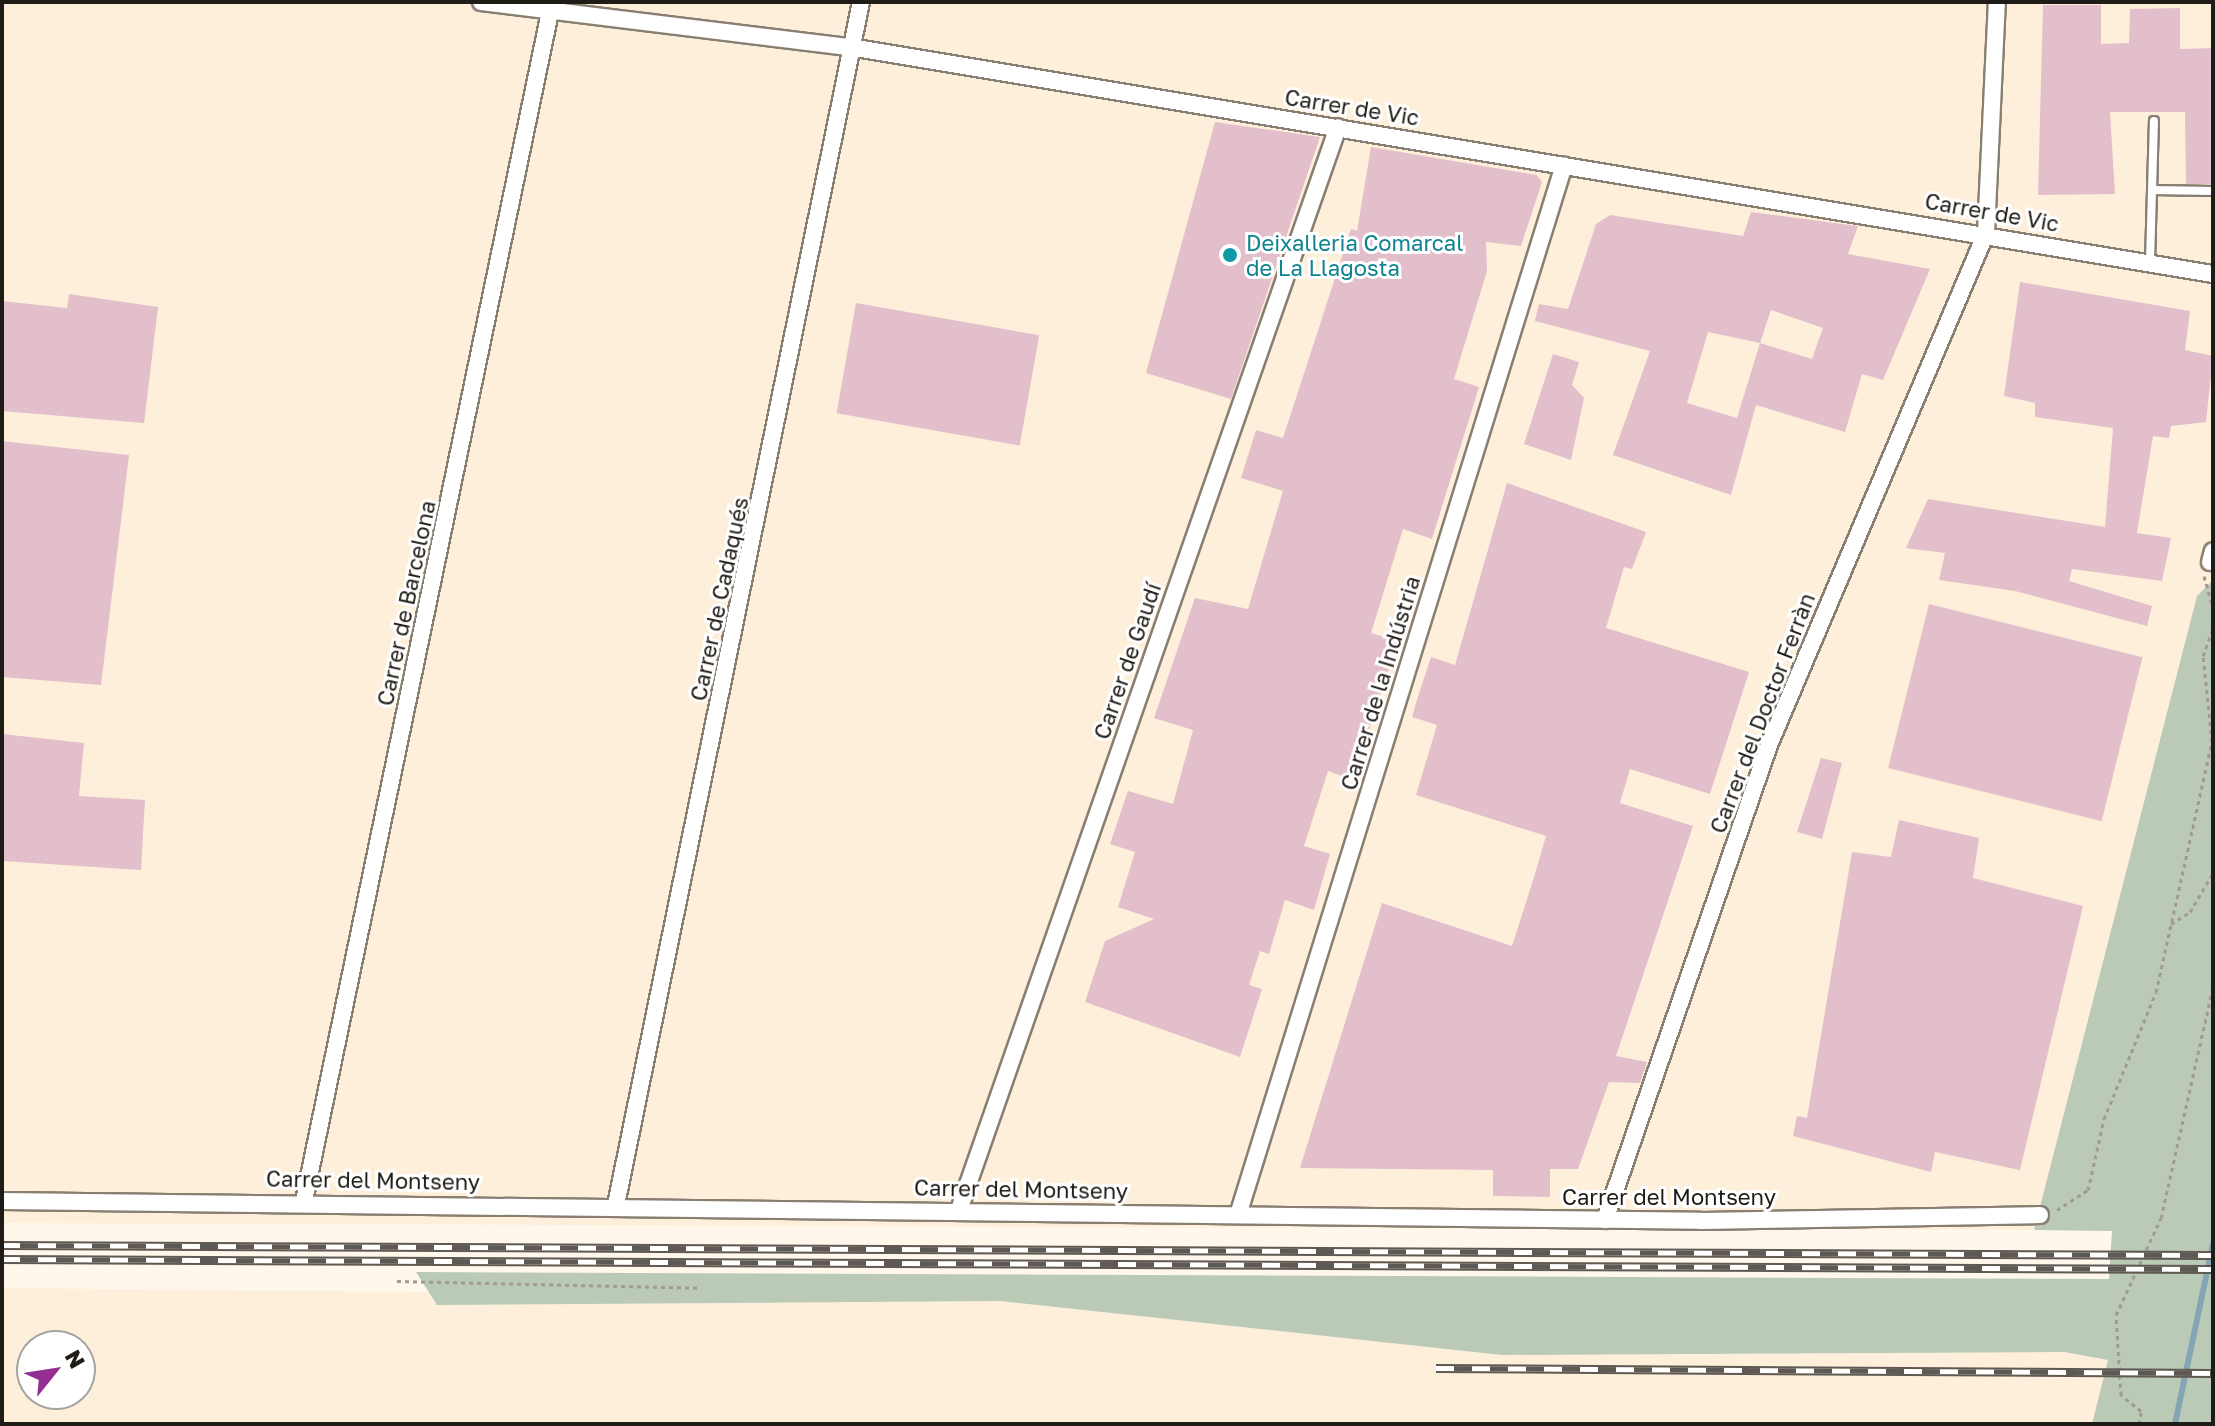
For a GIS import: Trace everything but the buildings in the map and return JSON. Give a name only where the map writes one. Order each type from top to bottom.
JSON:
[{"type":"street","name":"Carrer de Vic","points":[[481,2],[551,8],[856,48],[1986,233],[2213,274]]},
{"type":"street","name":"Carrer de Cadaqués","points":[[616,1205],[856,48],[861,2]]},
{"type":"street","points":[[1986,233],[1997,2]]},
{"type":"street","name":"Carrer de Barcelona","points":[[304,1201],[551,8]]},
{"type":"street","name":"Carrer de Gaudí","points":[[959,1210],[1338,127]]},
{"type":"street","name":"Carrer de la Indústria","points":[[1238,1215],[1564,165]]},
{"type":"street","name":"Carrer del Doctor Ferràn","points":[[1605,1220],[1769,745],[1986,233]]},
{"type":"street","name":"Carrer del Montseny","points":[[2,1201],[304,1201],[1605,1220],[2040,1215]]},
{"type":"lane","points":[[2150,262],[2154,121]]},
{"type":"lane","points":[[2152,190],[2213,191]]},
{"type":"path","points":[[2212,557],[2203,575],[2213,607]]},
{"type":"path","points":[[2040,1215],[2088,1190],[2104,1119],[2156,992],[2212,741],[2203,656],[2213,628]]},
{"type":"path","points":[[2170,925],[2190,912],[2213,873]]},
{"type":"path","points":[[2140,1424],[2141,1411],[2121,1395],[2116,1315],[2161,1218],[2213,988]]},
{"type":"path","points":[[397,1281],[700,1288]]},
{"type":"shaded area","points":[[2,2],[2213,2],[2213,580],[2197,596],[2034,1230],[2,1223]]},
{"type":"shaded area","points":[[2,1288],[429,1292],[438,1305],[1000,1301],[1502,1355],[2064,1352],[2108,1360],[2092,1424],[2,1424]]},
{"type":"green space","points":[[2213,580],[2213,1424],[2092,1424],[2108,1360],[2064,1352],[1502,1355],[1000,1301],[437,1305],[416,1272],[2109,1279],[2112,1231],[2034,1230],[2197,596]]},
{"type":"waterway","points":[[2175,1424],[2213,1243]]},
{"type":"railway","points":[[2,1245],[2213,1255]]},
{"type":"railway","points":[[2,1259],[2213,1269]]},
{"type":"railway","points":[[1436,1368],[2213,1373]]},
{"type":"place","name":"Deixalleria Comarcal de La Llagosta","points":[[1230,255]]}]
